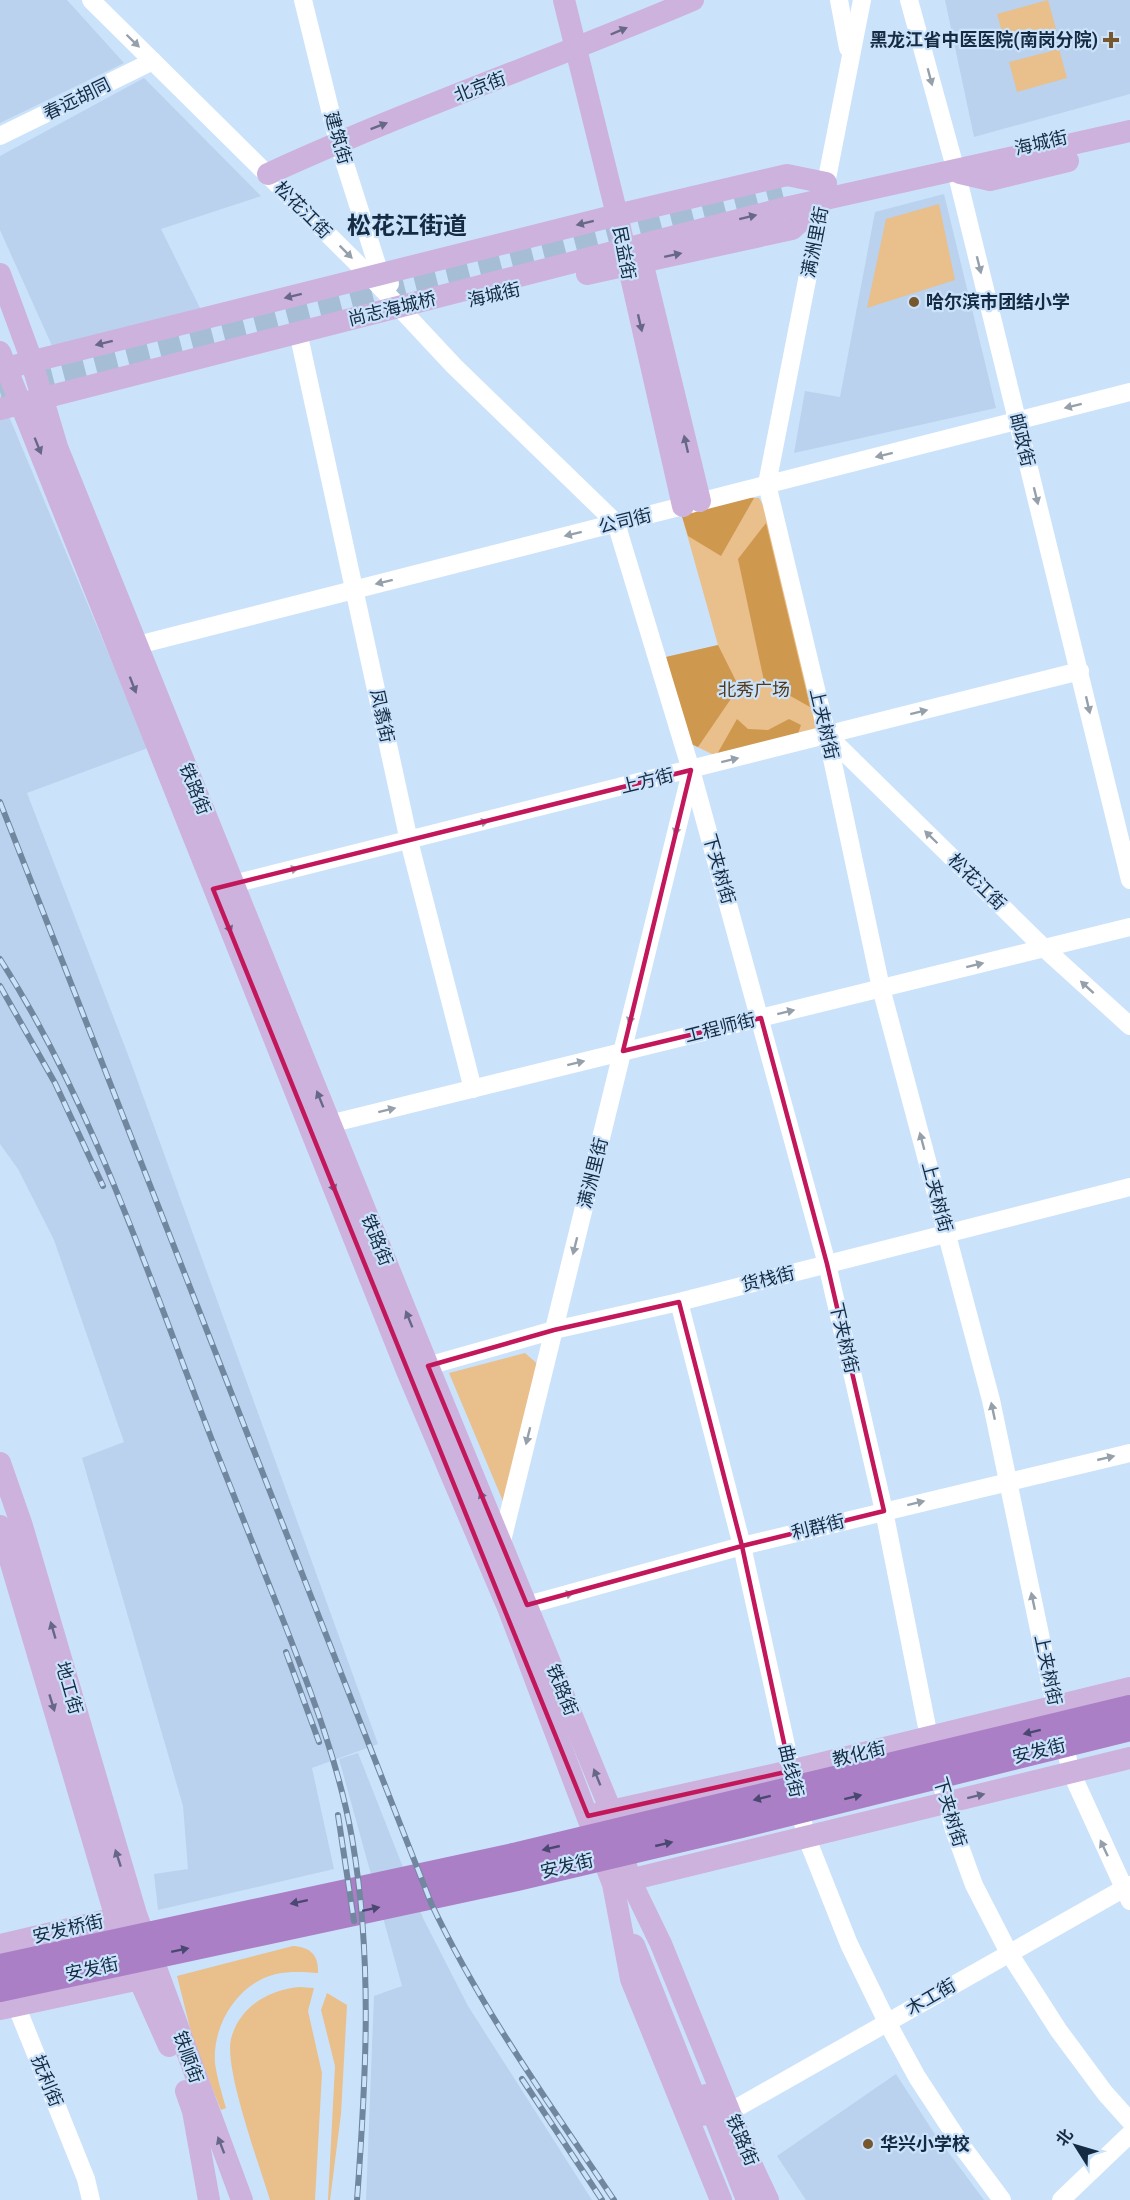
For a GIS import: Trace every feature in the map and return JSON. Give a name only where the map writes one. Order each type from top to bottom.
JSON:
[{"type":"highway","name":"安发街","points":[[0,1965],[518,1855],[1130,1708]]},
{"type":"highway","name":"安发街","points":[[5,2001],[741,1826],[1130,1728]]},
{"type":"main road","name":"民益街","points":[[564,0],[583,47]]},
{"type":"main road","name":"民益街","points":[[578,0],[583,47],[691,504]]},
{"type":"main road","name":"北京街","points":[[268,174],[338,142],[583,47],[693,0]]},
{"type":"main road","name":"海城街","points":[[956,171],[989,155],[1130,122]]},
{"type":"main road","name":"海城街","points":[[3,360],[32,362],[375,275],[787,175],[825,191],[956,171],[1130,131]]},
{"type":"main road","name":"海城街","points":[[956,171],[990,180],[1130,146]]},
{"type":"main road","name":"海城街","points":[[35,411],[410,314],[792,229],[825,191]]},
{"type":"main road","name":"尚志海城桥","points":[[0,409],[783,200],[825,191]]},
{"type":"main road","name":"铁路街","points":[[0,274],[32,362],[35,411]]},
{"type":"main road","name":"铁路街","points":[[3,360],[35,411],[417,1369],[493,1575],[518,1608],[611,1810],[631,1979],[721,2200]]},
{"type":"main road","name":"铁路街","points":[[417,1369],[501,1544],[518,1608],[588,1816],[621,1882],[661,1944],[747,2155],[768,2200]]},
{"type":"main road","name":"地工街","points":[[0,1463],[22,1526],[126,1916]]},
{"type":"main road","name":"地工街","points":[[0,1526],[126,1916]]},
{"type":"main road","name":"教化街","points":[[588,1816],[790,1771],[1130,1688]]},
{"type":"main road","points":[[747,2200],[669,2016],[621,1882],[1130,1758]]},
{"type":"main road","name":"安发桥街","points":[[0,1945],[126,1916]]},
{"type":"main road","name":"铁顺街","points":[[126,1916],[242,2200]]},
{"type":"main road","name":"铁顺街","points":[[149,1977],[193,2111],[209,2200]]},
{"type":"main road","points":[[5,2001],[149,1977]]},
{"type":"main road","name":"铁路街","points":[[669,2016],[736,2200]]},
{"type":"street","name":"松花江街","points":[[91,0],[268,174],[375,275],[410,314],[622,521]]},
{"type":"street","name":"建筑街","points":[[303,0],[338,142],[375,275]]},
{"type":"street","points":[[839,0],[850,61]]},
{"type":"street","name":"满洲里街","points":[[767,484],[862,0]]},
{"type":"street","name":"邮政街","points":[[909,0],[956,171],[1130,880]]},
{"type":"street","name":"春远胡同","points":[[0,136],[153,61]]},
{"type":"street","name":"凤翥街","points":[[300,341],[409,841],[473,1089]]},
{"type":"street","name":"公司街","points":[[128,647],[1130,392]]},
{"type":"street","name":"上夹树街","points":[[767,484],[827,735],[881,988],[991,1400],[1071,1772],[1128,1891]]},
{"type":"street","name":"下夹树街","points":[[622,521],[761,1018],[827,1264],[884,1511],[929,1737],[946,1803],[974,1885],[1009,1953],[1059,2031],[1105,2093],[1130,2121]]},
{"type":"street","name":"上方街","points":[[223,887],[1080,671]]},
{"type":"street","name":"松花江街","points":[[827,735],[1044,948],[1130,1026]]},
{"type":"street","name":"满洲里街","points":[[493,1575],[691,770]]},
{"type":"street","name":"工程师街","points":[[320,1126],[1130,927]]},
{"type":"street","name":"货栈街","points":[[417,1369],[554,1330],[679,1302],[1130,1187]]},
{"type":"street","name":"曲线街","points":[[679,1302],[742,1546],[806,1836],[849,1944],[917,2078],[963,2149],[1002,2200]]},
{"type":"street","name":"利群街","points":[[518,1608],[742,1546],[1008,1480],[1130,1453]]},
{"type":"street","name":"木工街","points":[[732,2110],[1009,1953],[1128,1891]]},
{"type":"street","name":"抚利街","points":[[0,1965],[5,2001],[86,2179],[91,2200]]},
{"type":"street","points":[[1061,2200],[1130,2134]]},
{"type":"highlighted area","points":[[691,770],[623,1051],[761,1018],[827,1264],[884,1511],[742,1546],[790,1771],[588,1816],[213,889]],"holes":[[[679,1302],[742,1546],[527,1605],[428,1366],[554,1330]]]},
{"type":"shaded area","points":[[0,0],[67,0],[124,63],[0,123]]},
{"type":"shaded area","points":[[945,0],[1130,0],[1130,94],[974,137]]},
{"type":"shaded area","points":[[144,78],[261,196],[161,229],[201,310],[53,348],[0,230],[0,156]]},
{"type":"shaded area","name":"哈尔滨市团结小学","points":[[944,194],[996,408],[794,453],[805,391],[840,397],[875,212]]},
{"type":"shaded area","points":[[0,395],[148,748],[27,793],[130,1060],[378,1744],[312,1768],[334,1869],[158,1910],[154,1874],[188,1869],[183,1806],[82,1458],[124,1442],[54,1240],[18,1169],[0,1144]]},
{"type":"shaded area","points":[[745,497],[754,498],[721,556],[688,536],[681,513]]},
{"type":"shaded area","points":[[766,523],[810,707],[764,681],[738,559]]},
{"type":"shaded area","points":[[718,645],[739,687],[698,747],[689,743],[666,657]]},
{"type":"shaded area","points":[[737,719],[748,729],[768,730],[789,719],[801,725],[796,740],[716,756]]},
{"type":"shaded area","points":[[358,1753],[423,1918],[468,2006],[592,2200],[366,2200],[374,1996],[402,1986],[339,1759]]},
{"type":"shaded area","name":"华兴小学校","points":[[896,2074],[934,2133],[984,2200],[806,2200],[777,2156]]},
{"type":"green space","points":[[1048,0],[1056,29],[1005,43],[997,14]]},
{"type":"green space","points":[[1059,49],[1067,78],[1017,92],[1009,62]]},
{"type":"green space","points":[[939,204],[955,280],[867,308],[886,219]]},
{"type":"green space","name":"北秀广场","points":[[745,497],[759,498],[768,513],[820,724],[812,736],[716,756],[689,743],[666,657],[718,645],[681,513]]},
{"type":"green space","points":[[525,1353],[541,1367],[505,1506],[449,1373]]},
{"type":"green space","points":[[293,1946],[304,1948],[312,1953],[317,1961],[318,1973],[287,1972],[262,1979],[239,1996],[223,2021],[215,2049],[216,2069],[226,2108],[221,2110],[193,2040],[177,1976]]},
{"type":"green space","points":[[299,1987],[314,1988],[308,2011],[322,2073],[315,2200],[270,2200],[238,2095],[230,2053],[231,2039],[241,2018],[256,2002],[276,1992]]},
{"type":"green space","points":[[327,1993],[347,2005],[341,2114],[330,2200],[328,2200],[335,2066],[321,2010]]},
{"type":"tunnel","points":[[0,392],[782,191]]},
{"type":"railway","points":[[0,802],[431,1903],[494,2018],[614,2200]]},
{"type":"railway","points":[[0,959],[34,1016],[65,1076],[120,1200],[315,1703],[340,1784],[359,1884],[365,1974],[365,2064],[357,2200]]},
{"type":"railway","points":[[0,986],[55,1083],[103,1186]]},
{"type":"railway","points":[[286,1652],[319,1742]]},
{"type":"railway","points":[[338,1815],[354,1921]]},
{"type":"railway","points":[[522,2079],[602,2200]]},
{"type":"place","name":"黑龙江省中医医院(南岗分院)","points":[[1111,40]]},
{"type":"place","name":"哈尔滨市团结小学","points":[[914,302]]},
{"type":"place","name":"华兴小学校","points":[[868,2144]]},
{"type":"district","name":"松花江街道","points":[[407,226]]}]
